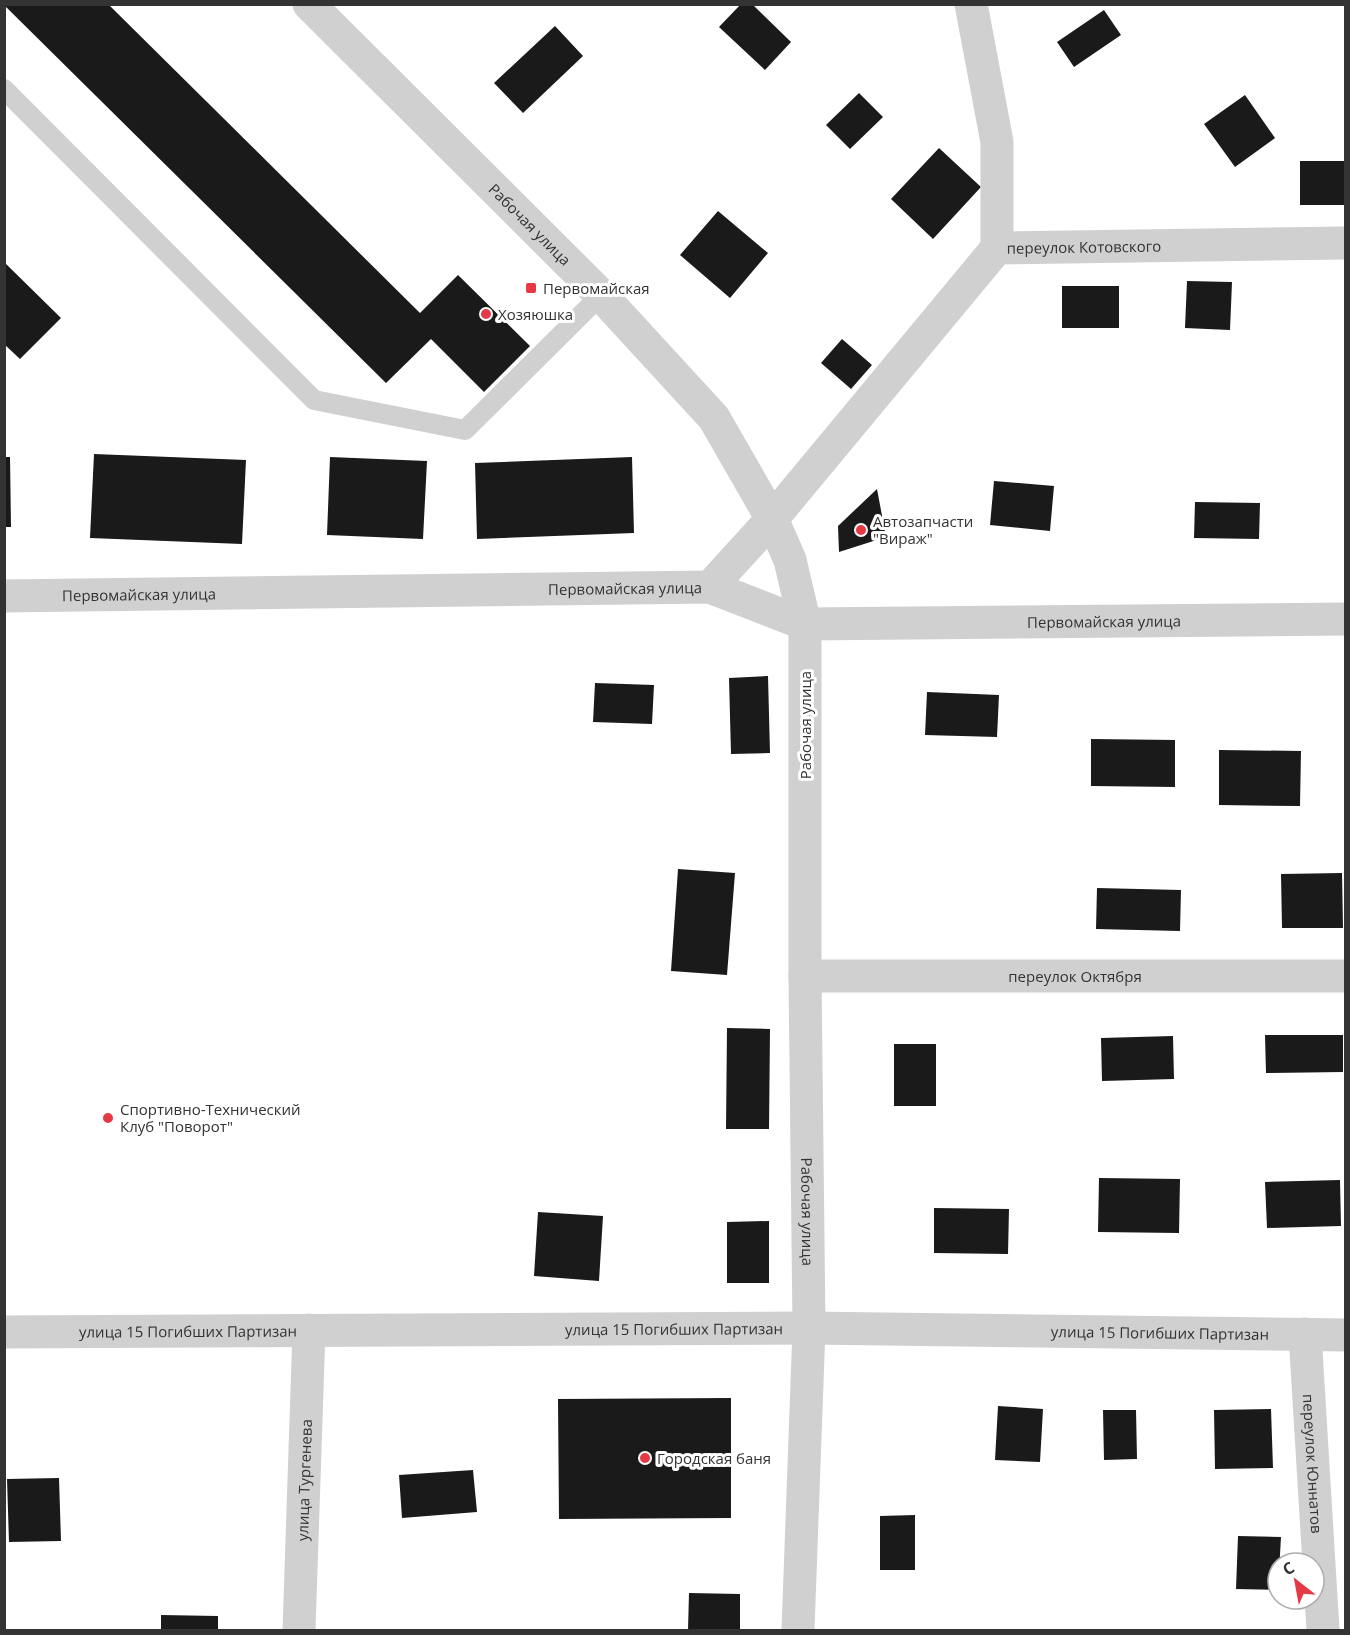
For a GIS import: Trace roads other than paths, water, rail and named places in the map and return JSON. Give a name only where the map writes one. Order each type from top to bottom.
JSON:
[{"type":"street","name":"Рабочая улица","points":[[309,4],[601,295],[714,418],[772,519],[790,560],[805,624],[809,1328],[798,1630]]},
{"type":"street","name":"переулок Котовского","points":[[971,4],[997,142],[997,248],[1346,243]]},
{"type":"street","points":[[710,587],[772,519],[997,248]]},
{"type":"street","name":"Первомайская улица","points":[[4,596],[710,587],[805,624],[1346,619]]},
{"type":"street","name":"переулок Октября","points":[[806,976],[1346,976]]},
{"type":"street","name":"улица 15 Погибших Партизан","points":[[4,1332],[809,1328],[1346,1335]]},
{"type":"street","name":"улица Тургенева","points":[[299,1630],[309,1330]]},
{"type":"street","name":"переулок Юннатов","points":[[1305,1334],[1323,1630]]},
{"type":"lane","points":[[4,89],[314,400],[465,430],[601,295]]},
{"type":"place","name":"Первомайская","points":[[531,288]]},
{"type":"place","name":"Хозяюшка","points":[[486,314]]},
{"type":"place","name":"Автозапчасти \"Вираж\"","points":[[861,530]]},
{"type":"place","name":"Спортивно-Технический Клуб \"Поворот\"","points":[[108,1118]]},
{"type":"place","name":"Городская баня","points":[[645,1458]]}]
